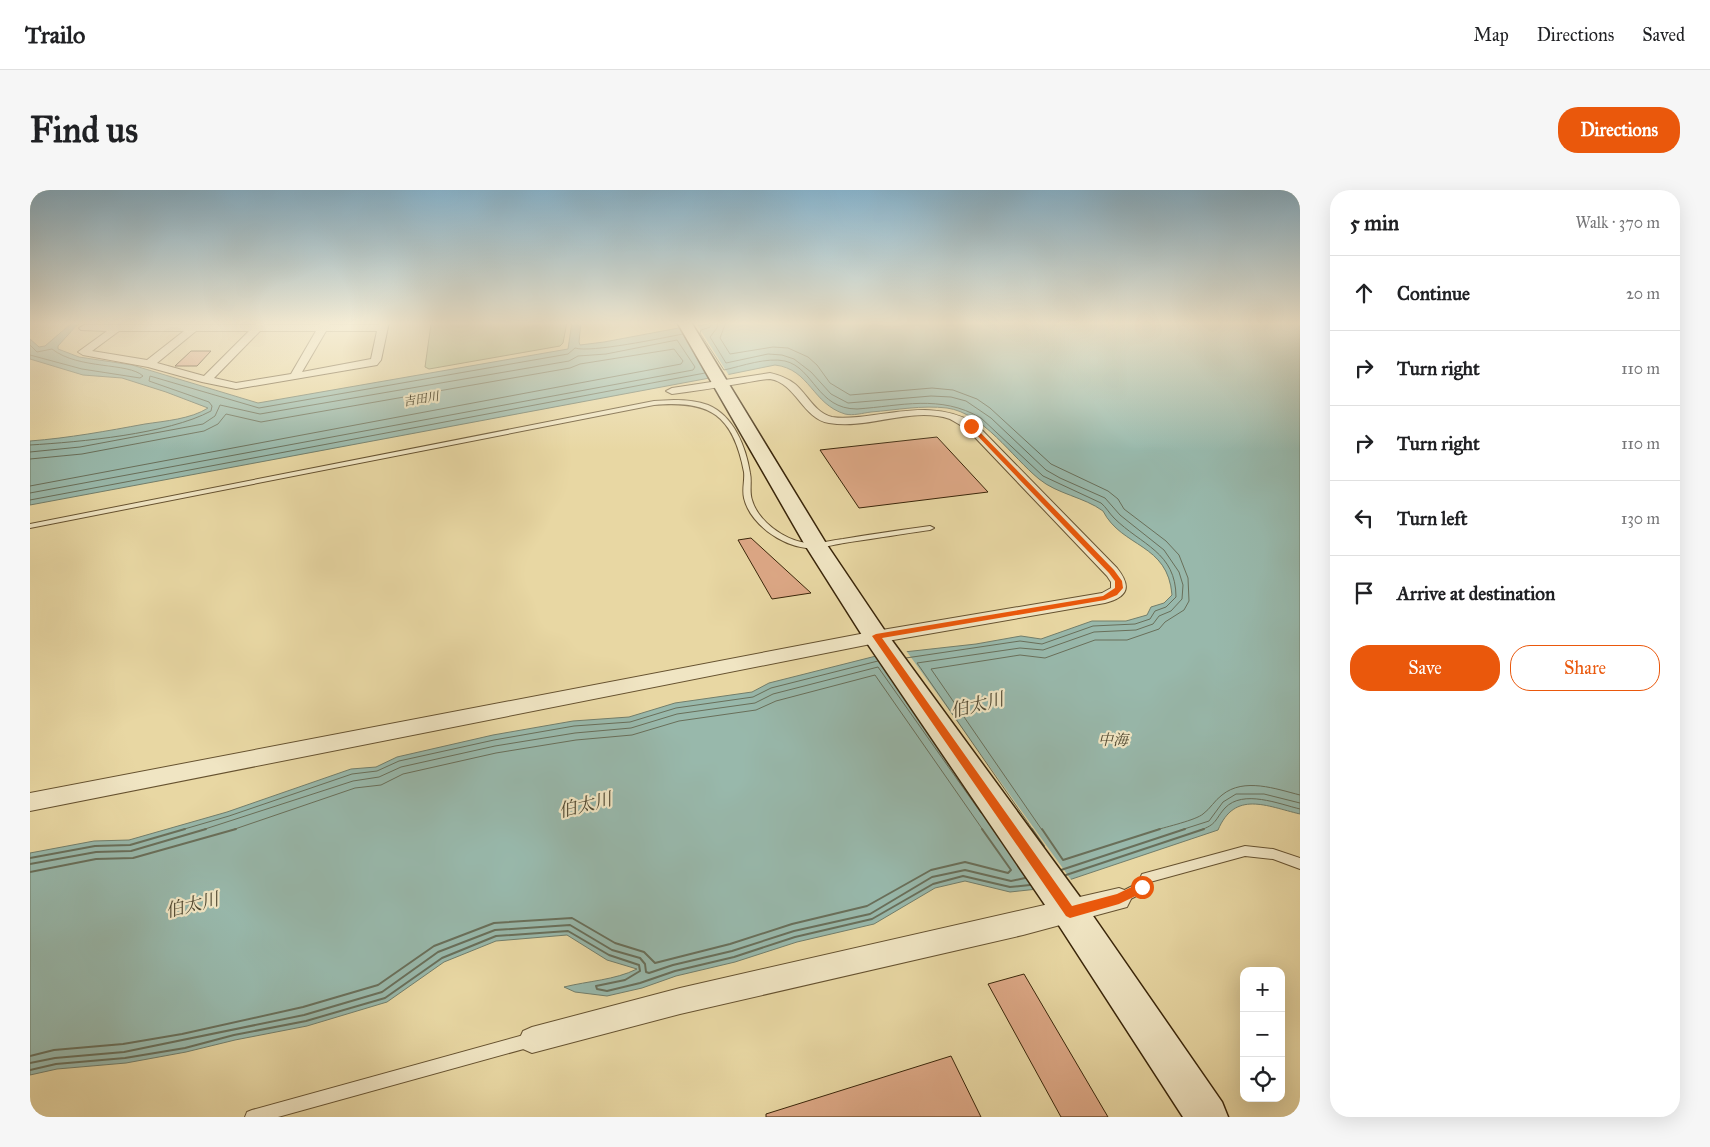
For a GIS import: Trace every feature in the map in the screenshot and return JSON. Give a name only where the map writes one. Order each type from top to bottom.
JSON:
[{"type":"street","points":[[153,365],[236,386],[360,365]]},
{"type":"street","points":[[206,380],[220,365]]},
{"type":"street","points":[[297,376],[296,373],[301,365]]},
{"type":"street","points":[[711,365],[816,544],[876,636],[1070,912],[1207,1117]]},
{"type":"street","points":[[30,802],[876,636],[1105,598],[1114,594],[1119,588],[1118,581],[971,426],[960,418],[934,412],[848,421],[829,420],[815,414],[792,385],[783,379],[763,376],[721,381],[672,391]]},
{"type":"street","points":[[532,1040],[680,1001],[1070,912],[1119,899]]},
{"type":"lane","points":[[30,526],[654,403],[678,400],[704,405],[719,413],[726,420],[744,458],[748,477],[748,500],[759,518],[769,528],[790,541],[800,545],[816,544],[930,528]]},
{"type":"lane","points":[[1119,899],[1142,887],[1146,878],[1245,851],[1261,851],[1276,854],[1300,864]]},
{"type":"lane","points":[[252,1117],[532,1040]]},
{"type":"green space","points":[[425,365],[450,365],[429,369]]},
{"type":"water","name":"吉田川","points":[[51,365],[133,365],[258,403],[475,365],[708,365],[715,377],[30,505],[30,441],[74,436],[178,419],[194,415],[208,408],[122,378],[83,375]]},
{"type":"water","name":"中海","points":[[714,365],[774,365],[721,376]]},
{"type":"water","name":"中海","points":[[776,365],[1300,365],[1300,814],[1264,805],[1242,805],[1225,818],[1218,830],[1057,884],[895,653],[976,644],[1021,636],[1041,639],[1092,621],[1126,621],[1147,615],[1151,607],[1164,603],[1172,595],[1169,578],[1162,565],[1153,555],[1121,532],[1111,523],[1103,511],[1039,479],[996,437],[973,418],[947,408],[928,407],[848,415],[825,403],[804,380],[787,368]]},
{"type":"water","name":"伯太川","points":[[884,654],[1047,888],[1010,892],[965,881],[935,888],[874,924],[797,942],[735,962],[676,976],[642,988],[607,996],[575,992],[564,987],[611,978],[637,969],[607,960],[567,935],[496,941],[444,962],[387,1002],[307,1026],[126,1063],[57,1069],[30,1075],[30,853],[94,841],[129,840],[227,812],[351,769],[376,767],[397,757],[493,735],[573,721],[629,717],[675,703],[752,692],[769,683]]},
{"type":"pier","points":[[713,365],[723,365],[730,377],[721,378]]},
{"type":"pier","points":[[905,649],[1072,881],[1057,886],[894,651]]},
{"type":"building","points":[[176,365],[198,365],[197,366]]},
{"type":"building","points":[[937,437],[988,492],[859,508],[820,450]]},
{"type":"building","points":[[751,538],[811,593],[772,599],[738,540]]},
{"type":"building","points":[[1024,974],[1108,1117],[1061,1117],[988,984]]},
{"type":"building","points":[[951,1056],[981,1117],[766,1117],[766,1114]]},
{"type":"route","points":[[971,426],[1112,572],[1118,581],[1119,588],[1114,594],[1105,598],[876,636],[1070,912],[1119,899],[1142,887]]}]
